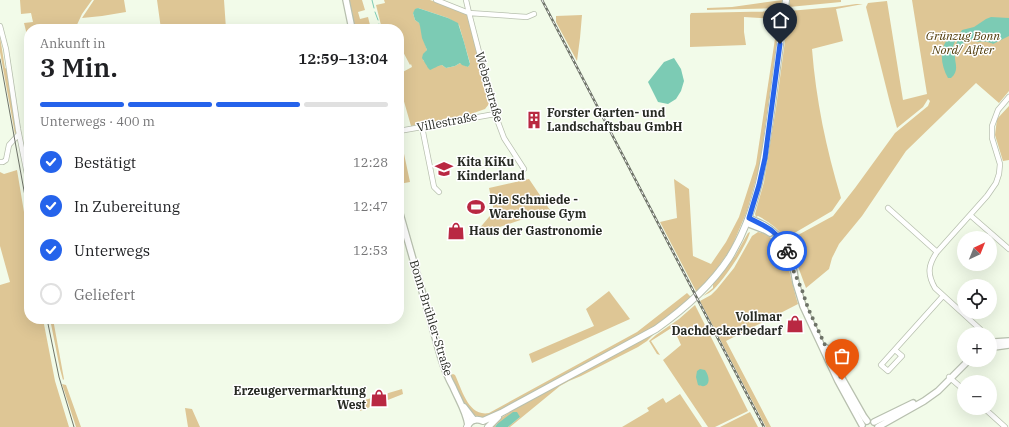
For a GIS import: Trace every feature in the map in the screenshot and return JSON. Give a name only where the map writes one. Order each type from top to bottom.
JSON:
[{"type":"main road","points":[[483,421],[487,427],[501,414],[516,404],[656,329],[695,299],[730,257],[748,221],[759,185],[765,158],[786,0]]},
{"type":"main road","points":[[467,426],[470,421],[479,419],[483,421],[501,414]]},
{"type":"street","points":[[346,0],[351,24]]},
{"type":"street","points":[[436,0],[468,13],[527,17],[534,14]]},
{"type":"street","name":"Weberstraße","points":[[466,0],[468,13],[495,114],[504,138],[524,169]]},
{"type":"street","points":[[0,26],[6,49],[10,84],[24,159]]},
{"type":"street","points":[[978,327],[935,288],[929,275],[930,264],[932,259],[990,193],[998,179],[1000,164],[992,138],[992,126],[998,110],[1009,97]]},
{"type":"street","name":"Villestraße","points":[[404,130],[495,114]]},
{"type":"street","points":[[422,127],[434,187],[439,192]]},
{"type":"street","points":[[0,162],[6,160],[9,145],[19,134]]},
{"type":"street","points":[[888,208],[938,252]]},
{"type":"street","points":[[970,215],[1009,249]]},
{"type":"street","points":[[748,221],[781,240],[786,248],[796,283],[819,343],[838,381],[864,424],[869,421],[876,425],[890,415],[927,395],[950,378],[962,367]]},
{"type":"street","name":"Bonn-Brühler-Straße","points":[[404,228],[441,358],[467,419],[467,426]]},
{"type":"street","points":[[895,350],[902,356],[888,371],[881,365],[943,296]]},
{"type":"street","points":[[997,344],[1009,341]]},
{"type":"street","points":[[997,345],[1009,345]]},
{"type":"street","points":[[950,378],[959,367]]},
{"type":"street","points":[[950,378],[957,384]]},
{"type":"street","name":"Bonn-Brühler-Straße","points":[[460,402],[474,420]]},
{"type":"street","points":[[992,415],[1005,427]]},
{"type":"green space","points":[[20,0],[92,0],[82,14],[77,24],[24,24],[33,22],[31,13],[21,14]]},
{"type":"green space","points":[[94,0],[124,0],[126,12],[82,18]]},
{"type":"green space","points":[[157,0],[224,0],[226,24],[160,24]]},
{"type":"green space","points":[[348,0],[362,0],[365,10],[358,12],[360,19],[368,17],[370,24],[354,24]]},
{"type":"green space","points":[[384,0],[430,0],[467,14],[487,89],[489,104],[485,109],[465,116],[411,126],[404,102],[404,71],[412,67],[404,54],[404,24],[381,24],[376,5],[385,3]],"holes":[[[418,8],[448,18],[459,25],[470,63],[468,67],[460,63],[446,68],[442,65],[427,66],[423,60],[427,50],[421,26],[415,20],[413,13]]]},
{"type":"green space","points":[[782,0],[781,8],[707,10],[707,8],[732,7]]},
{"type":"green space","points":[[790,0],[841,0],[841,2],[789,7]]},
{"type":"green space","name":"Grünzug Bonn Nord/ Alfter","points":[[912,0],[1009,0],[1009,91],[999,103],[976,83],[906,151],[862,216],[839,244],[832,258],[829,269],[806,288],[787,241],[833,216],[895,133],[928,106],[930,101],[928,99],[923,107],[897,128],[866,7],[868,3],[887,1],[903,100],[927,94]]},
{"type":"green space","points":[[863,4],[836,9],[843,41],[812,49],[822,124],[841,198],[832,211],[786,238],[780,231],[765,220],[758,216],[756,217],[755,214],[764,182],[789,11]]},
{"type":"green space","points":[[781,11],[760,165],[747,211],[728,253],[697,293],[660,222],[677,218],[674,179],[689,189],[693,256],[711,264],[726,242],[739,217],[756,164],[778,19],[744,17],[746,45],[690,47],[690,15],[691,13]]},
{"type":"green space","points":[[582,15],[577,61],[556,22],[556,16]]},
{"type":"green space","points":[[0,37],[5,68],[7,69],[17,133],[15,134],[0,52]]},
{"type":"green space","points":[[1009,106],[1009,160],[1003,161],[995,135],[997,119]]},
{"type":"green space","points":[[404,154],[410,182],[404,183]]},
{"type":"green space","points":[[17,170],[24,212],[24,324],[44,324],[55,381],[69,427],[0,427],[0,285],[10,282],[0,246],[0,172],[4,174]]},
{"type":"green space","points":[[529,179],[550,210],[473,236],[494,211],[489,188]]},
{"type":"green space","points":[[750,232],[740,254],[724,278],[713,290],[703,296],[713,288],[713,283],[735,256]]},
{"type":"green space","points":[[758,232],[767,235],[775,242],[781,251],[790,273],[798,304],[726,341],[771,427],[766,427],[700,301],[711,295],[717,289],[734,268],[752,236]]},
{"type":"green space","points":[[609,291],[630,319],[532,363],[529,354],[594,326],[586,309]]},
{"type":"green space","points":[[687,293],[692,298],[647,332],[488,418],[480,417],[471,413],[453,383],[451,375],[453,374],[455,375],[463,394],[471,406],[476,411],[489,413],[637,332]]},
{"type":"green space","points":[[695,305],[748,411],[715,427],[708,427],[663,360],[681,345],[673,327],[651,341],[660,355],[657,354],[649,341]]},
{"type":"green space","points":[[51,324],[54,324],[63,380]]},
{"type":"green space","points":[[655,333],[638,347],[560,386],[510,427],[508,427],[520,417],[497,424],[495,427],[491,427],[495,422],[519,406]]},
{"type":"green space","points":[[62,384],[66,385],[81,427],[76,427]]},
{"type":"green space","points":[[402,389],[403,394],[360,411],[358,402]]},
{"type":"green space","points":[[680,394],[702,427],[622,427],[649,411],[647,408],[663,398],[666,403]]},
{"type":"green space","points":[[185,408],[192,409],[200,427],[188,427]]},
{"type":"green space","points":[[750,412],[758,427],[720,427]]},
{"type":"water","points":[[418,8],[458,23],[470,64],[468,67],[460,63],[446,68],[442,65],[430,70],[428,68],[422,58],[423,54],[427,50],[422,38],[419,23],[415,20],[413,13],[415,9]]},
{"type":"water","points":[[991,17],[1009,18],[1009,36],[993,44],[971,40],[962,45],[957,49],[955,54],[955,73],[951,78],[948,78],[943,67],[942,55],[948,38],[953,34],[956,34],[956,39],[952,50],[953,55],[962,30],[974,27]]},
{"type":"water","points":[[674,58],[681,69],[684,81],[681,91],[676,99],[668,104],[658,102],[648,82],[664,62]]},
{"type":"water","points":[[700,369],[705,370],[708,376],[709,380],[705,386],[698,385],[696,377],[697,371]]},
{"type":"water","points":[[513,412],[517,412],[520,417],[508,427],[495,427],[497,424]]},
{"type":"waterway","points":[[372,0],[374,8]]},
{"type":"waterway","points":[[375,12],[378,20]]},
{"type":"tram line","points":[[0,59],[24,191]]},
{"type":"tram line","points":[[48,324],[59,377],[74,427]]},
{"type":"railway","points":[[542,0],[764,427]]},
{"type":"way so far","points":[[787,251],[808,308],[842,380]]},
{"type":"place","name":"Forster Garten- und Landschaftsbau GmbH","points":[[534,120]]},
{"type":"place","name":"Kita KiKu Kinderland","points":[[444,169]]},
{"type":"place","name":"Die Schmiede - Warehouse Gym","points":[[476,207]]},
{"type":"place","name":"Haus der Gastronomie","points":[[456,231]]},
{"type":"place","name":"Vollmar Dachdeckerbedarf","points":[[795,324]]},
{"type":"place","name":"Erzeugervermarktung West","points":[[379,398]]},
{"type":"route","points":[[780,44],[765,158],[749,218],[764,225],[777,235],[787,251]]}]
